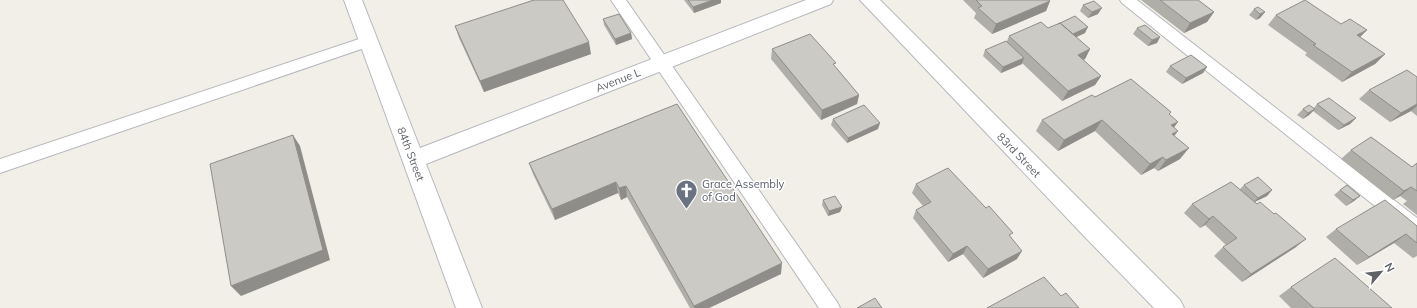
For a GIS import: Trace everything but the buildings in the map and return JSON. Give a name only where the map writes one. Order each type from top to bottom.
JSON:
[{"type":"street","name":"84th Street","points":[[353,0],[469,308]]},
{"type":"street","name":"Avenue L","points":[[413,160],[824,0]]},
{"type":"street","name":"83rd Street","points":[[868,0],[1171,308]]},
{"type":"lane","points":[[618,0],[830,308]]},
{"type":"lane","points":[[1127,0],[1417,229]]},
{"type":"lane","points":[[0,166],[368,41]]},
{"type":"place","name":"Grace Assembly of God","points":[[687,210]]}]
